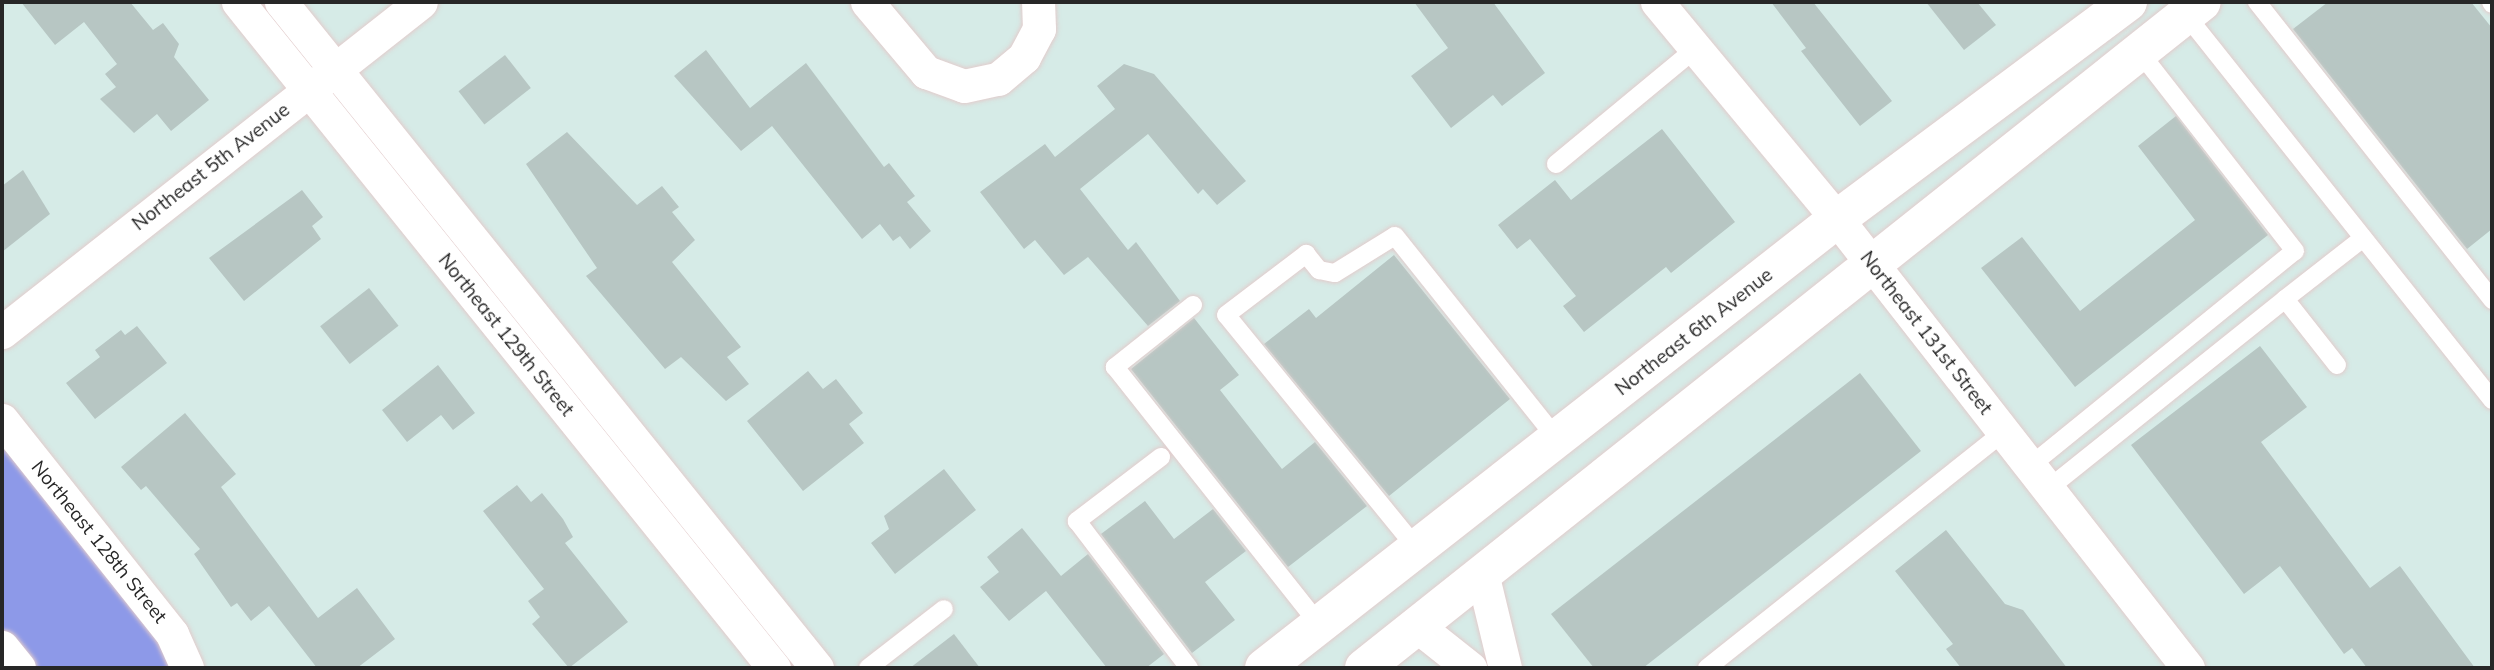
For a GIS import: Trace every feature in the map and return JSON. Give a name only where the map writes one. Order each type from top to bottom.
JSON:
[{"type":"main road","name":"Northeast 6th Avenue","points":[[1264,668],[1418,550],[1837,219],[2128,2]]},
{"type":"main road","points":[[1364,668],[1870,262],[2194,8]]},
{"type":"street","name":"Northeast 129th Street","points":[[238,2],[764,665]]},
{"type":"street","name":"Northeast 129th Street","points":[[281,2],[817,668]]},
{"type":"street","name":"Northeast 5th Avenue","points":[[2,332],[421,2]]},
{"type":"street","points":[[867,2],[926,72],[964,86],[998,79],[1024,57],[1039,29],[1038,2]]},
{"type":"street","name":"Northeast 131st Street","points":[[1657,2],[1837,219],[2188,668]]},
{"type":"street","name":"Northeast 128th Street","points":[[2,420],[172,634],[187,668]]},
{"type":"street","points":[[1482,573],[1505,668]]},
{"type":"street","points":[[1417,626],[1471,668]]},
{"type":"street","points":[[2,647],[19,668]]},
{"type":"lane","points":[[2257,2],[2492,300]]},
{"type":"lane","points":[[2194,8],[2363,238],[2492,400]]},
{"type":"lane","points":[[1556,164],[1696,48]]},
{"type":"lane","points":[[2039,477],[2295,251],[2139,51]]},
{"type":"lane","points":[[1418,550],[1226,315],[1306,254],[1319,270],[1335,273],[1395,236],[1558,440]]},
{"type":"lane","points":[[2039,477],[2285,299],[2363,238]]},
{"type":"lane","points":[[2285,299],[2337,365]]},
{"type":"lane","points":[[1193,305],[1115,367],[1320,625]]},
{"type":"lane","points":[[1707,668],[2004,432]]},
{"type":"lane","points":[[1161,457],[1077,521],[1189,668]]},
{"type":"lane","points":[[868,668],[944,609]]},
{"type":"lane","points":[[764,665],[792,636]]},
{"type":"shaded area","points":[[2,436],[147,616],[174,668],[31,668],[2,631]]},
{"type":"building","points":[[21,2],[130,2],[153,30],[163,23],[179,44],[174,57],[209,100],[171,131],[157,114],[134,133],[100,99],[116,87],[105,74],[117,64],[84,22],[55,45]]},
{"type":"building","points":[[1414,2],[1493,2],[1545,73],[1502,106],[1493,95],[1451,128],[1411,76],[1448,48]]},
{"type":"building","points":[[1771,2],[1813,2],[1892,101],[1860,126],[1801,51],[1806,48]]},
{"type":"building","points":[[1926,2],[1977,2],[1996,25],[1964,50]]},
{"type":"building","points":[[2328,2],[2471,2],[2492,28],[2492,229],[2467,249],[2293,29]]},
{"type":"building","points":[[706,50],[750,108],[806,63],[884,167],[889,163],[915,196],[907,202],[931,231],[910,249],[900,236],[893,241],[880,224],[862,239],[772,126],[741,151],[674,76]]},
{"type":"building","points":[[505,55],[531,88],[484,124],[459,91]]},
{"type":"building","points":[[1124,64],[1154,74],[1246,181],[1217,205],[1203,189],[1198,194],[1148,134],[1080,189],[1128,250],[1136,242],[1180,301],[1148,326],[1088,257],[1064,275],[1035,240],[1024,249],[980,192],[1045,144],[1055,157],[1115,109],[1097,86]]},
{"type":"building","points":[[2176,116],[2268,235],[2075,387],[1981,268],[2022,237],[2080,311],[2195,220],[2138,146]]},
{"type":"building","points":[[1662,129],[1735,222],[1671,273],[1666,267],[1584,332],[1563,306],[1576,296],[1530,239],[1517,249],[1498,225],[1555,180],[1571,200]]},
{"type":"building","points":[[567,132],[637,205],[662,186],[679,207],[672,212],[695,240],[672,262],[741,347],[727,357],[749,384],[726,401],[681,357],[665,369],[586,276],[597,268],[526,164]]},
{"type":"building","points":[[23,170],[50,214],[2,252],[2,186]]},
{"type":"building","points":[[302,190],[323,217],[312,226],[321,239],[244,301],[209,258]]},
{"type":"building","points":[[1394,255],[1510,399],[1389,496],[1264,344],[1309,309],[1316,318]]},
{"type":"building","points":[[369,288],[399,326],[350,364],[320,326]]},
{"type":"building","points":[[1194,318],[1239,375],[1220,390],[1282,469],[1315,442],[1367,506],[1288,567],[1131,369]]},
{"type":"building","points":[[137,326],[167,363],[95,419],[66,383],[100,357],[95,350],[121,330],[125,335]]},
{"type":"building","points":[[2260,346],[2307,407],[2261,442],[2370,588],[2400,566],[2475,668],[2367,668],[2352,648],[2344,654],[2280,566],[2244,594],[2131,445]]},
{"type":"building","points":[[438,365],[475,413],[453,430],[441,415],[407,442],[382,410]]},
{"type":"building","points":[[808,371],[823,389],[836,379],[863,413],[849,424],[864,443],[803,491],[747,421]]},
{"type":"building","points":[[1860,373],[1921,451],[1643,668],[1594,668],[1551,614]]},
{"type":"building","points":[[185,413],[236,474],[221,487],[318,618],[357,588],[395,639],[357,668],[317,668],[269,606],[251,621],[237,603],[231,607],[194,554],[200,549],[146,486],[141,490],[121,467]]},
{"type":"building","points":[[944,469],[976,510],[895,574],[871,543],[889,529],[884,516]]},
{"type":"building","points":[[517,485],[531,502],[542,493],[563,519],[573,537],[565,543],[628,622],[569,668],[532,624],[540,617],[528,601],[544,589],[483,511]]},
{"type":"building","points":[[1145,501],[1174,539],[1213,509],[1246,551],[1205,582],[1235,620],[1192,653],[1101,534]]},
{"type":"building","points":[[1022,528],[1061,576],[1088,554],[1164,654],[1146,668],[1107,668],[1046,591],[1009,621],[980,587],[999,572],[987,557]]},
{"type":"building","points":[[1946,530],[2005,604],[2023,610],[2067,668],[1961,668],[1946,649],[1953,644],[1895,571]]},
{"type":"building","points":[[954,634],[980,668],[910,668]]}]
